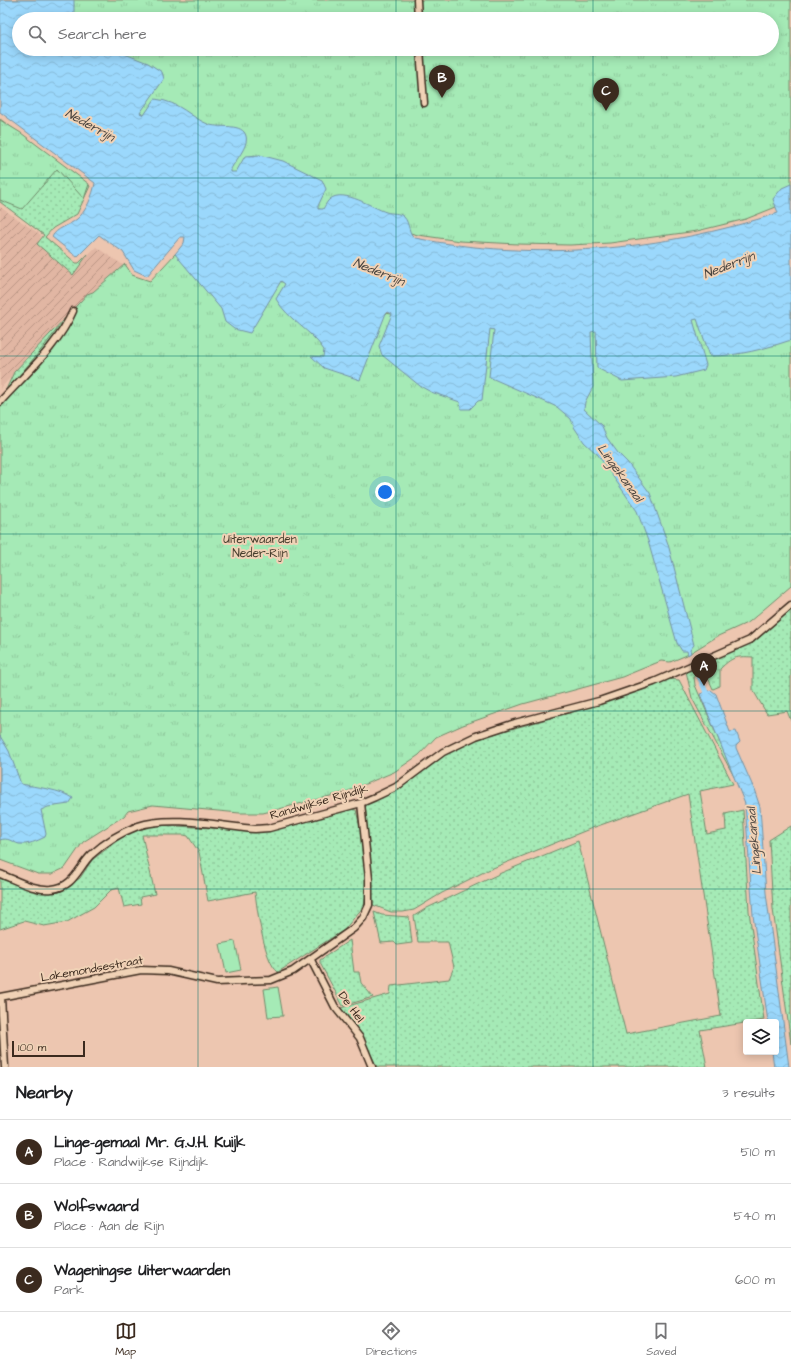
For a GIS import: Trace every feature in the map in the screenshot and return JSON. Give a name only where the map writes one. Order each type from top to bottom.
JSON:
[{"type":"street","points":[[417,0],[418,12]]},
{"type":"street","points":[[421,56],[424,103]]},
{"type":"street","points":[[0,402],[55,341],[69,320],[73,311]]},
{"type":"street","name":"Randwijkse Rijndijk","points":[[0,874],[32,887],[52,889],[63,886],[72,881],[97,850],[127,830],[140,825],[169,822],[262,828],[286,824],[361,803],[396,787],[443,752],[461,742],[515,723],[627,692],[654,682],[750,640],[791,605]]},
{"type":"street","name":"Lakemondsestraat","points":[[0,997],[141,970],[168,971],[217,982],[271,980],[282,977],[311,960],[354,928],[363,918],[369,905],[369,879],[361,803]]},
{"type":"street","name":"De Hel","points":[[311,960],[335,1007],[360,1038],[372,1067]]},
{"type":"street","points":[[0,997],[5,1067]]},
{"type":"shaded area","points":[[0,207],[41,235],[39,242],[70,272],[96,247],[126,267],[62,321],[0,389]]},
{"type":"green space","points":[[0,0],[791,0],[791,201],[746,219],[697,231],[610,243],[570,245],[518,244],[460,241],[418,235],[319,209],[231,172],[140,113],[60,56],[779,56],[779,12],[12,12]]},
{"type":"green space","points":[[0,119],[90,186],[77,214],[53,228],[45,237],[76,263],[79,263],[88,254],[73,275],[37,244],[44,235],[0,202]]},
{"type":"green space","points":[[0,120],[21,133],[89,184],[84,199],[57,169],[22,209],[0,200]]},
{"type":"green space","name":"Uiterwaarden Neder-Rijn","points":[[175,254],[282,282],[385,313],[493,329],[594,330],[791,294],[791,586],[749,622],[718,636],[687,655],[670,662],[661,661],[622,677],[523,704],[463,725],[436,737],[419,755],[394,772],[346,792],[263,813],[240,813],[153,805],[128,811],[124,816],[83,842],[65,868],[52,874],[38,874],[0,860],[0,397],[35,358],[69,313],[87,294],[93,292],[125,264],[132,275],[150,281]]},
{"type":"green space","points":[[68,315],[55,334],[5,392],[14,372]]},
{"type":"green space","points":[[791,608],[791,721],[787,711],[767,714],[753,690],[753,657],[738,657],[728,662],[720,669],[720,686],[713,689],[709,680],[699,671],[696,672],[694,677],[695,685],[738,784],[692,698],[686,671],[756,640]]},
{"type":"green space","points":[[668,679],[679,680],[733,784],[700,791],[707,834],[726,830],[725,814],[743,810],[749,911],[764,1019],[743,1019],[743,1023],[700,1030],[707,1067],[377,1067],[361,1033],[341,1008],[390,994],[391,986],[449,979],[454,967],[448,942],[418,942],[414,916],[427,908],[501,873],[578,841],[626,1034],[721,1016],[688,794],[592,828],[488,870],[442,893],[414,910],[391,912],[373,905],[372,883],[363,811],[366,804],[394,792],[450,751],[479,738],[594,706]]},
{"type":"green space","points":[[351,809],[356,810],[360,827],[366,877],[364,906],[344,930],[278,972],[273,966],[265,947],[259,922],[255,892],[208,901],[199,852],[188,836],[184,835],[142,835],[155,894],[140,897],[141,904],[124,907],[119,888],[111,890],[94,907],[67,922],[44,926],[24,921],[0,929],[0,878],[40,893],[60,892],[80,878],[92,860],[130,831],[158,825],[265,831],[314,820]]},
{"type":"green space","points":[[791,826],[791,1044],[773,909],[769,840]]},
{"type":"green space","points":[[374,912],[382,915],[409,917],[412,943],[397,945],[394,942],[381,943]]},
{"type":"green space","points":[[350,940],[354,972],[359,972],[361,983],[373,997],[343,1006],[320,963],[320,960]]},
{"type":"green space","points":[[235,941],[241,970],[226,973],[220,944]]},
{"type":"green space","points":[[278,987],[283,1016],[268,1017],[264,989]]},
{"type":"water","name":"Nederrijn","points":[[0,0],[74,0],[74,12],[12,12],[12,56],[130,56],[148,63],[162,72],[164,79],[140,113],[144,115],[155,99],[172,103],[210,125],[241,129],[246,136],[246,140],[241,153],[231,169],[231,172],[236,172],[245,156],[260,155],[283,161],[322,180],[326,189],[318,209],[323,209],[329,200],[336,196],[350,197],[386,212],[402,215],[406,219],[411,234],[415,238],[506,250],[552,251],[598,249],[644,244],[734,226],[778,213],[773,199],[782,188],[791,184],[791,340],[731,355],[710,356],[697,319],[693,320],[706,365],[704,370],[676,377],[622,381],[597,368],[596,331],[591,332],[593,387],[585,402],[584,409],[602,426],[607,438],[650,493],[668,544],[694,645],[690,650],[691,653],[688,655],[687,651],[682,651],[677,643],[648,541],[637,511],[598,455],[584,442],[574,427],[571,419],[557,407],[489,377],[494,330],[490,329],[482,400],[478,401],[470,409],[461,409],[460,402],[431,392],[420,386],[382,355],[379,346],[392,314],[388,312],[386,313],[360,380],[324,368],[311,356],[323,357],[324,350],[313,337],[287,313],[276,299],[285,284],[281,281],[250,333],[234,329],[225,322],[221,309],[175,254],[184,243],[185,237],[180,237],[147,276],[134,270],[123,252],[99,235],[77,257],[52,237],[56,231],[80,216],[91,198],[95,183],[0,112]]},
{"type":"water","points":[[711,690],[716,694],[730,732],[736,731],[740,742],[736,748],[754,789],[760,807],[766,893],[789,1067],[774,1067],[772,1055],[779,1055],[779,1019],[768,1019],[753,915],[745,804],[700,694]]},
{"type":"water","points":[[0,736],[9,751],[21,784],[55,791],[73,798],[69,804],[48,807],[41,810],[46,834],[45,837],[26,844],[19,844],[8,839],[0,840]]},
{"type":"waterway","name":"Lingekanaal","points":[[696,669],[708,697]]},
{"type":"place","name":"Wolfswaard","points":[[442,98]]},
{"type":"place","name":"Wageningse Uiterwaarden","points":[[606,111]]},
{"type":"place","name":"Linge-gemaal Mr. G.J.H. Kuijk","points":[[704,686]]}]
